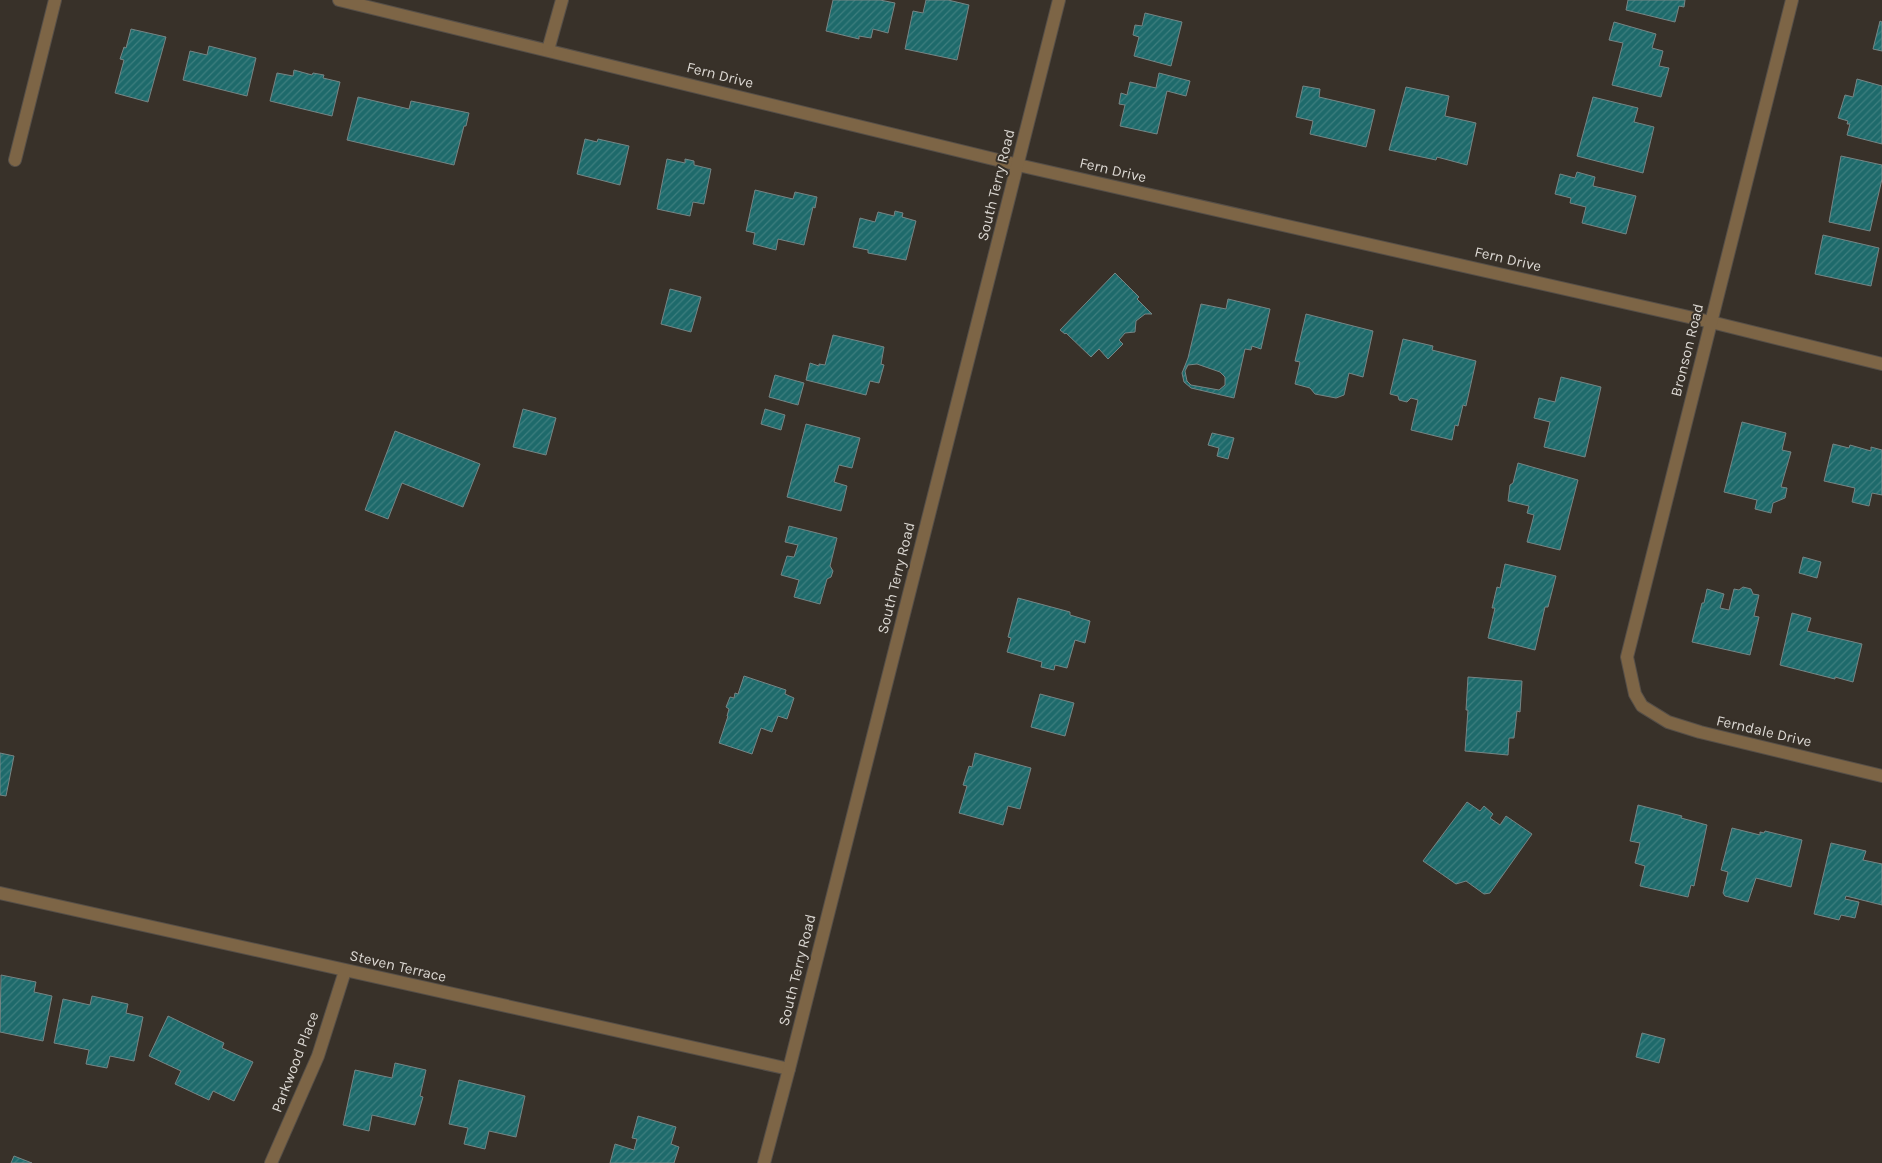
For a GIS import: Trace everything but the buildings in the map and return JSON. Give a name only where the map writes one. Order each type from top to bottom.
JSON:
[{"type":"street","points":[[15,160],[55,0]]},
{"type":"street","name":"Fern Drive","points":[[339,0],[1018,165],[1711,322],[1882,364]]},
{"type":"street","points":[[548,50],[562,0]]},
{"type":"street","name":"South Terry Road","points":[[764,1163],[1018,165],[1058,0]]},
{"type":"street","name":"Bronson Road","points":[[1642,706],[1634,694],[1627,657],[1792,0]]},
{"type":"street","name":"Ferndale Drive","points":[[1642,706],[1668,722],[1700,732],[1882,776]]},
{"type":"street","name":"Steven Terrace","points":[[0,893],[789,1069]]},
{"type":"street","name":"Parkwood Place","points":[[271,1163],[318,1056],[345,971]]}]
